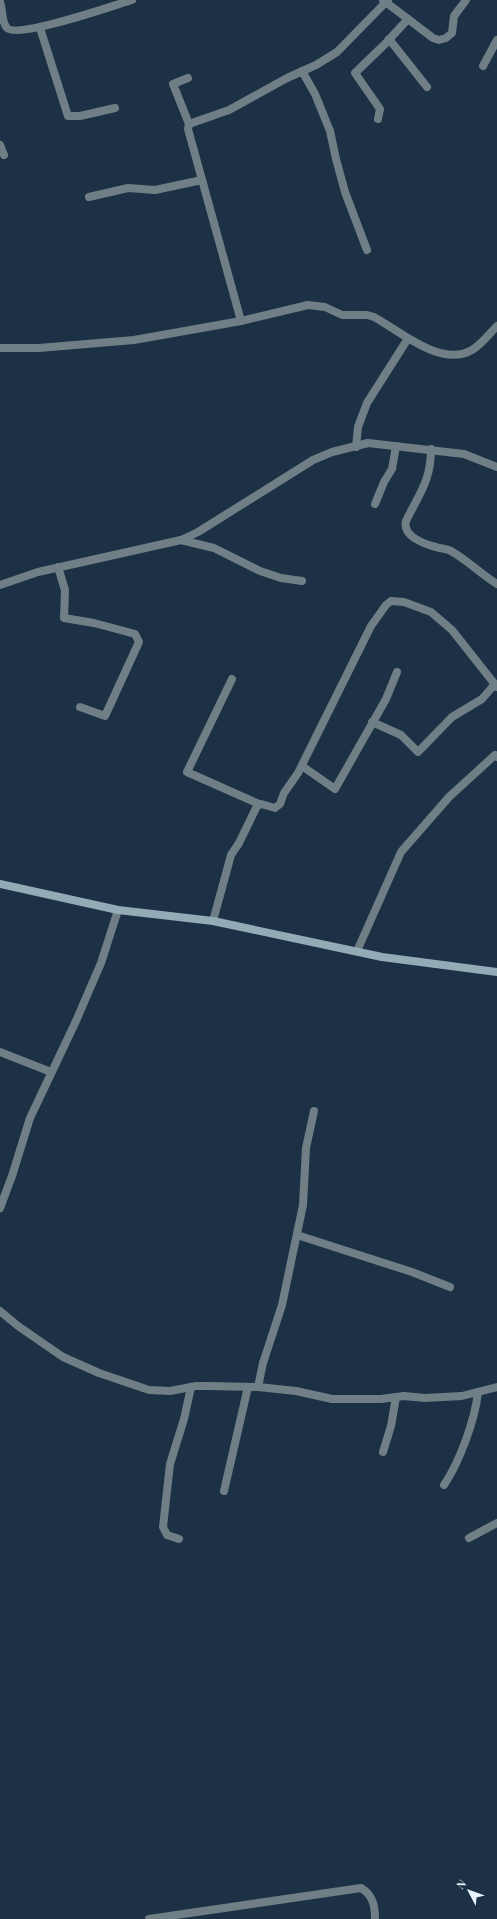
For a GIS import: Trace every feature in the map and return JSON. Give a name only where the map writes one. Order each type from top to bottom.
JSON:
[{"type":"street","points":[[0,2],[4,23],[8,29],[14,31],[40,28],[112,3],[132,0]]},
{"type":"street","points":[[189,124],[229,110],[316,65],[337,52],[386,0],[433,38],[439,40],[446,38],[452,33],[454,16],[466,0]]},
{"type":"street","points":[[378,119],[380,109],[355,72],[390,39],[408,19]]},
{"type":"street","points":[[40,28],[68,116],[80,116],[115,108]]},
{"type":"street","points":[[390,39],[428,87]]},
{"type":"street","points":[[484,66],[497,40]]},
{"type":"street","points":[[302,72],[315,94],[330,131],[336,159],[346,192],[367,250]]},
{"type":"street","points":[[188,78],[173,84],[189,124],[188,129],[241,321]]},
{"type":"street","points":[[0,145],[4,155]]},
{"type":"street","points":[[89,197],[128,188],[155,190],[202,180]]},
{"type":"street","points":[[0,348],[39,348],[134,340],[241,321],[308,305],[317,305],[342,315],[367,315],[374,317],[410,340],[430,350],[449,354],[460,354],[473,350],[497,326]]},
{"type":"street","points":[[356,448],[358,427],[367,403],[407,340],[410,340]]},
{"type":"street","points":[[0,585],[58,567],[181,540],[198,532],[313,460],[332,452],[356,448],[368,443],[431,449],[464,454],[497,467]]},
{"type":"street","points":[[375,504],[384,482],[392,469],[396,446]]},
{"type":"street","points":[[431,449],[431,466],[425,486],[406,521],[406,530],[417,539],[436,548],[450,550],[497,584]]},
{"type":"street","points":[[181,540],[214,548],[260,571],[281,578],[302,581]]},
{"type":"street","points":[[58,567],[65,590],[64,618],[94,623],[135,634],[138,642],[105,716],[80,707]]},
{"type":"street","points":[[232,679],[187,772],[259,804],[275,808],[279,806],[284,793],[302,766],[372,626],[386,605],[391,601],[404,602],[431,612],[452,630],[496,685],[482,699],[452,717],[418,752],[401,735],[372,722]]},
{"type":"street","points":[[302,766],[335,789],[386,699],[397,672]]},
{"type":"street","points":[[357,951],[401,852],[449,797],[495,755],[497,757]]},
{"type":"street","points":[[213,921],[231,855],[259,804]]},
{"type":"street","points":[[0,884],[118,910],[213,921],[382,957],[497,972]]},
{"type":"street","points":[[0,1208],[12,1176],[30,1118],[76,1021],[101,963],[118,910]]},
{"type":"street","points":[[0,1052],[51,1072]]},
{"type":"street","points":[[258,1387],[263,1363],[282,1305],[303,1205],[306,1148],[314,1111]]},
{"type":"street","points":[[296,1236],[412,1272],[450,1287]]},
{"type":"street","points":[[0,1311],[18,1326],[63,1356],[99,1373],[149,1390],[170,1392],[191,1387],[258,1387],[296,1391],[332,1399],[381,1399],[396,1397],[462,1396],[497,1386]]},
{"type":"street","points":[[179,1539],[167,1535],[163,1527],[170,1464],[184,1419],[191,1387]]},
{"type":"street","points":[[224,1491],[248,1387]]},
{"type":"street","points":[[444,1485],[452,1473],[464,1444],[477,1402],[478,1392]]},
{"type":"street","points":[[383,1452],[391,1426],[396,1397]]},
{"type":"street","points":[[469,1538],[497,1523]]},
{"type":"street","points":[[149,1919],[361,1888],[372,1896],[375,1919]]}]
